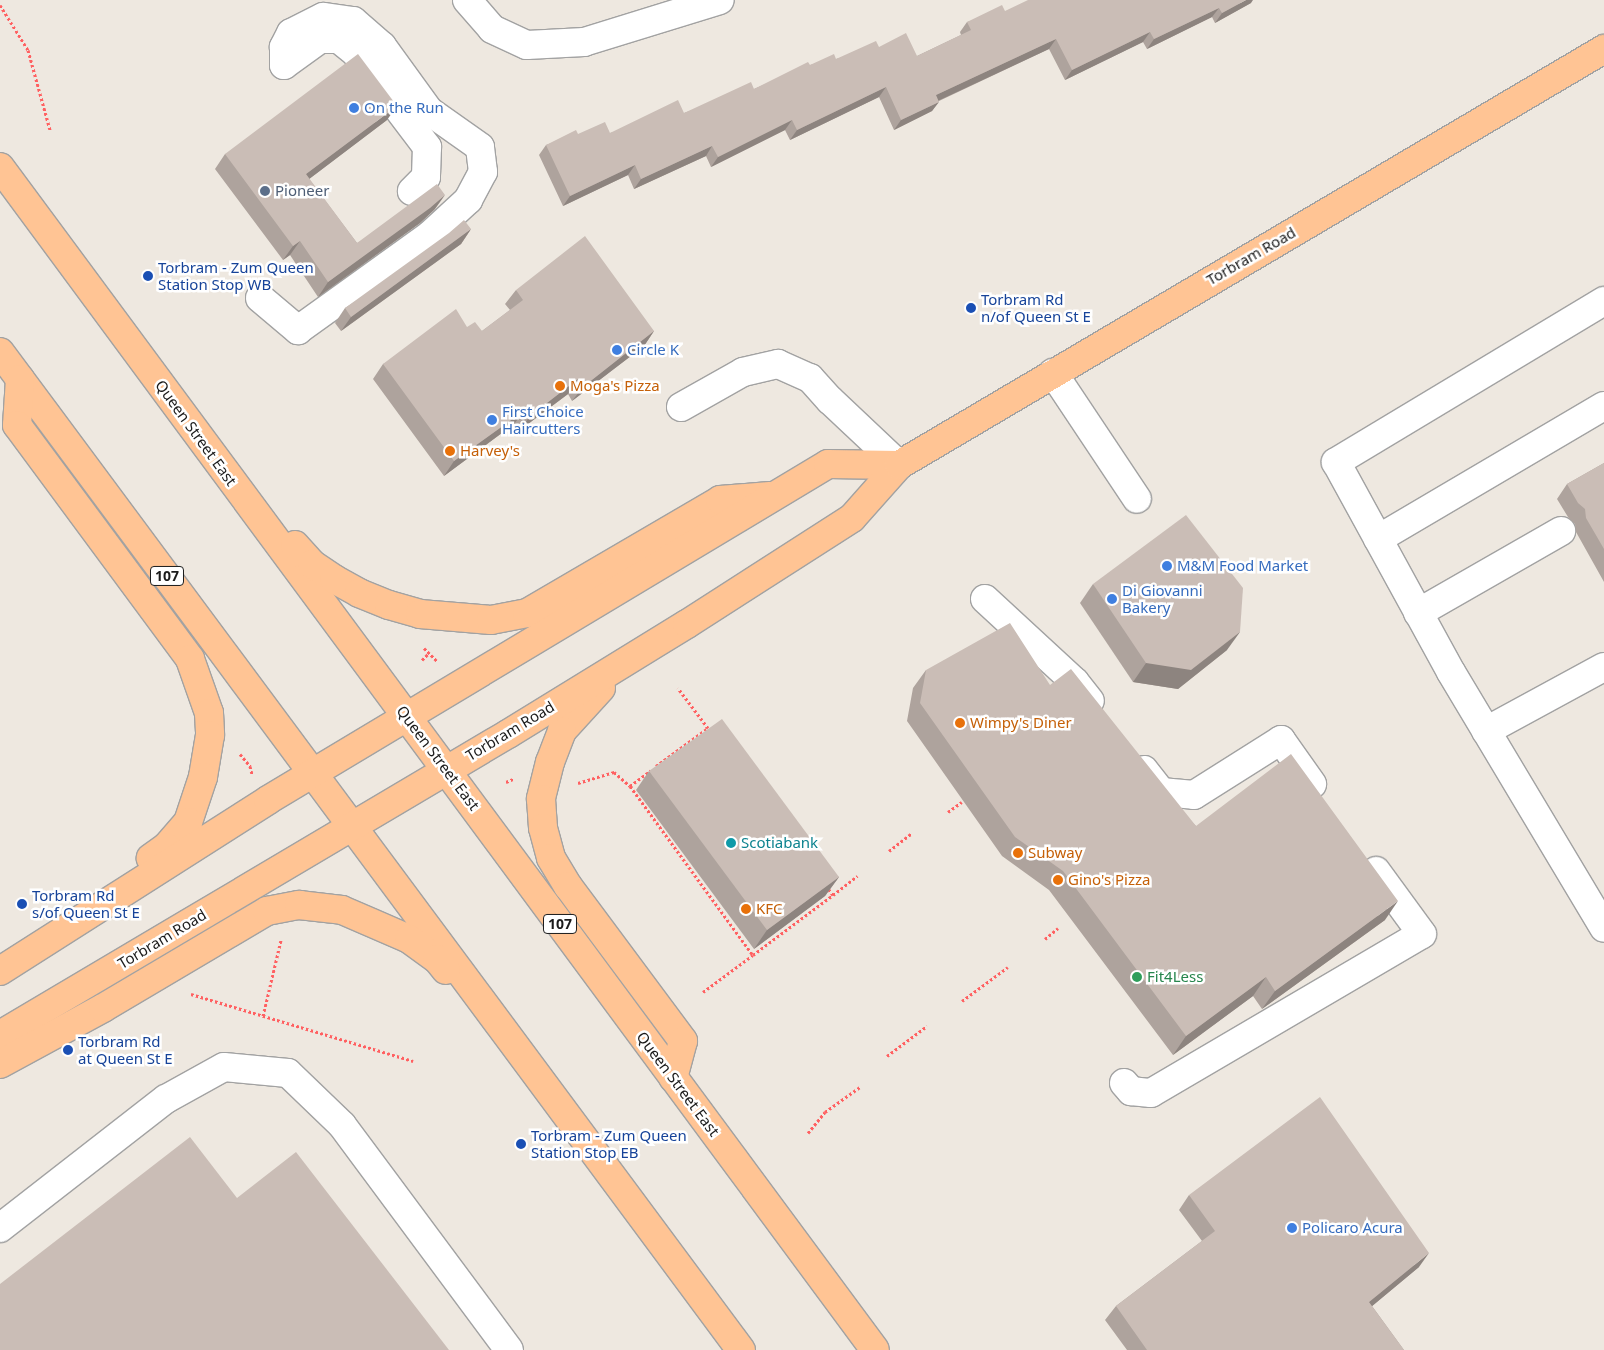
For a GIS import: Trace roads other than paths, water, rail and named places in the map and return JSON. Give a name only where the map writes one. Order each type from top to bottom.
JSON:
[{"type":"main road","name":"Torbram Road","points":[[0,1035],[447,770],[687,624],[852,518],[899,465],[1604,49]]},
{"type":"main road","name":"Queen Street East","points":[[0,167],[875,1350]]},
{"type":"main road","name":"107","points":[[0,352],[741,1350]]},
{"type":"main road","points":[[2,969],[15,950],[166,847],[188,822],[203,778],[210,735],[209,712],[190,659],[17,425],[20,379]]},
{"type":"main road","points":[[214,458],[234,467],[312,564],[334,580],[359,593],[420,614],[491,620],[527,613],[720,500],[776,496]]},
{"type":"main road","points":[[2,969],[130,886],[313,773],[828,464],[899,465]]},
{"type":"main road","points":[[673,1078],[683,1041],[568,886],[551,858],[543,828],[541,799],[550,762],[562,731],[597,690],[673,642],[687,624]]},
{"type":"main road","points":[[0,1064],[103,1008],[266,911],[300,905],[342,910],[409,939],[437,959],[515,1062],[543,1081]]},
{"type":"street","points":[[467,0],[492,29],[527,45],[584,42],[720,0]]},
{"type":"street","points":[[260,298],[298,330],[430,235],[468,200],[483,172],[480,147],[429,110],[382,46],[353,21],[323,18],[291,33],[284,47],[284,65],[320,39],[339,39],[356,53],[427,147],[426,177],[412,191]]},
{"type":"street","points":[[1604,301],[1336,462],[1418,613],[1604,928]]},
{"type":"street","points":[[681,407],[743,372],[778,364],[810,378],[830,400],[899,465]]},
{"type":"street","points":[[1053,373],[1137,499]]},
{"type":"street","points":[[1378,539],[1604,406]]},
{"type":"street","points":[[1418,613],[1561,531]]},
{"type":"street","points":[[985,599],[1075,682],[1104,719]]},
{"type":"street","points":[[1486,731],[1604,667]]},
{"type":"street","points":[[1127,748],[1161,792],[1194,795],[1281,740],[1326,802]]},
{"type":"street","points":[[1124,1083],[1131,1091],[1151,1093],[1422,934],[1360,849]]},
{"type":"street","points":[[0,1228],[166,1099],[224,1067],[288,1073],[342,1124],[509,1350]]},
{"type":"place","name":"On the Run","points":[[354,108]]},
{"type":"place","name":"Pioneer","points":[[265,191]]},
{"type":"place","name":"Torbram - Zum Queen Station Stop WB","points":[[148,276]]},
{"type":"place","name":"Torbram Rd n/of Queen St E","points":[[971,308]]},
{"type":"place","name":"Circle K","points":[[617,350]]},
{"type":"place","name":"Moga's Pizza","points":[[560,386]]},
{"type":"place","name":"First Choice Haircutters","points":[[492,420]]},
{"type":"place","name":"Harvey's","points":[[450,451]]},
{"type":"place","name":"M&M Food Market","points":[[1167,566]]},
{"type":"place","name":"Di Giovanni Bakery","points":[[1112,599]]},
{"type":"place","name":"Wimpy's Diner","points":[[960,723]]},
{"type":"place","name":"Scotiabank","points":[[731,843]]},
{"type":"place","name":"Subway","points":[[1018,853]]},
{"type":"place","name":"Gino's Pizza","points":[[1058,880]]},
{"type":"place","name":"Torbram Rd s/of Queen St E","points":[[22,904]]},
{"type":"place","name":"KFC","points":[[746,909]]},
{"type":"place","name":"Fit4Less","points":[[1137,977]]},
{"type":"place","name":"Torbram Rd at Queen St E","points":[[68,1050]]},
{"type":"place","name":"Torbram - Zum Queen Station Stop EB","points":[[521,1144]]},
{"type":"place","name":"Policaro Acura","points":[[1292,1228]]}]
